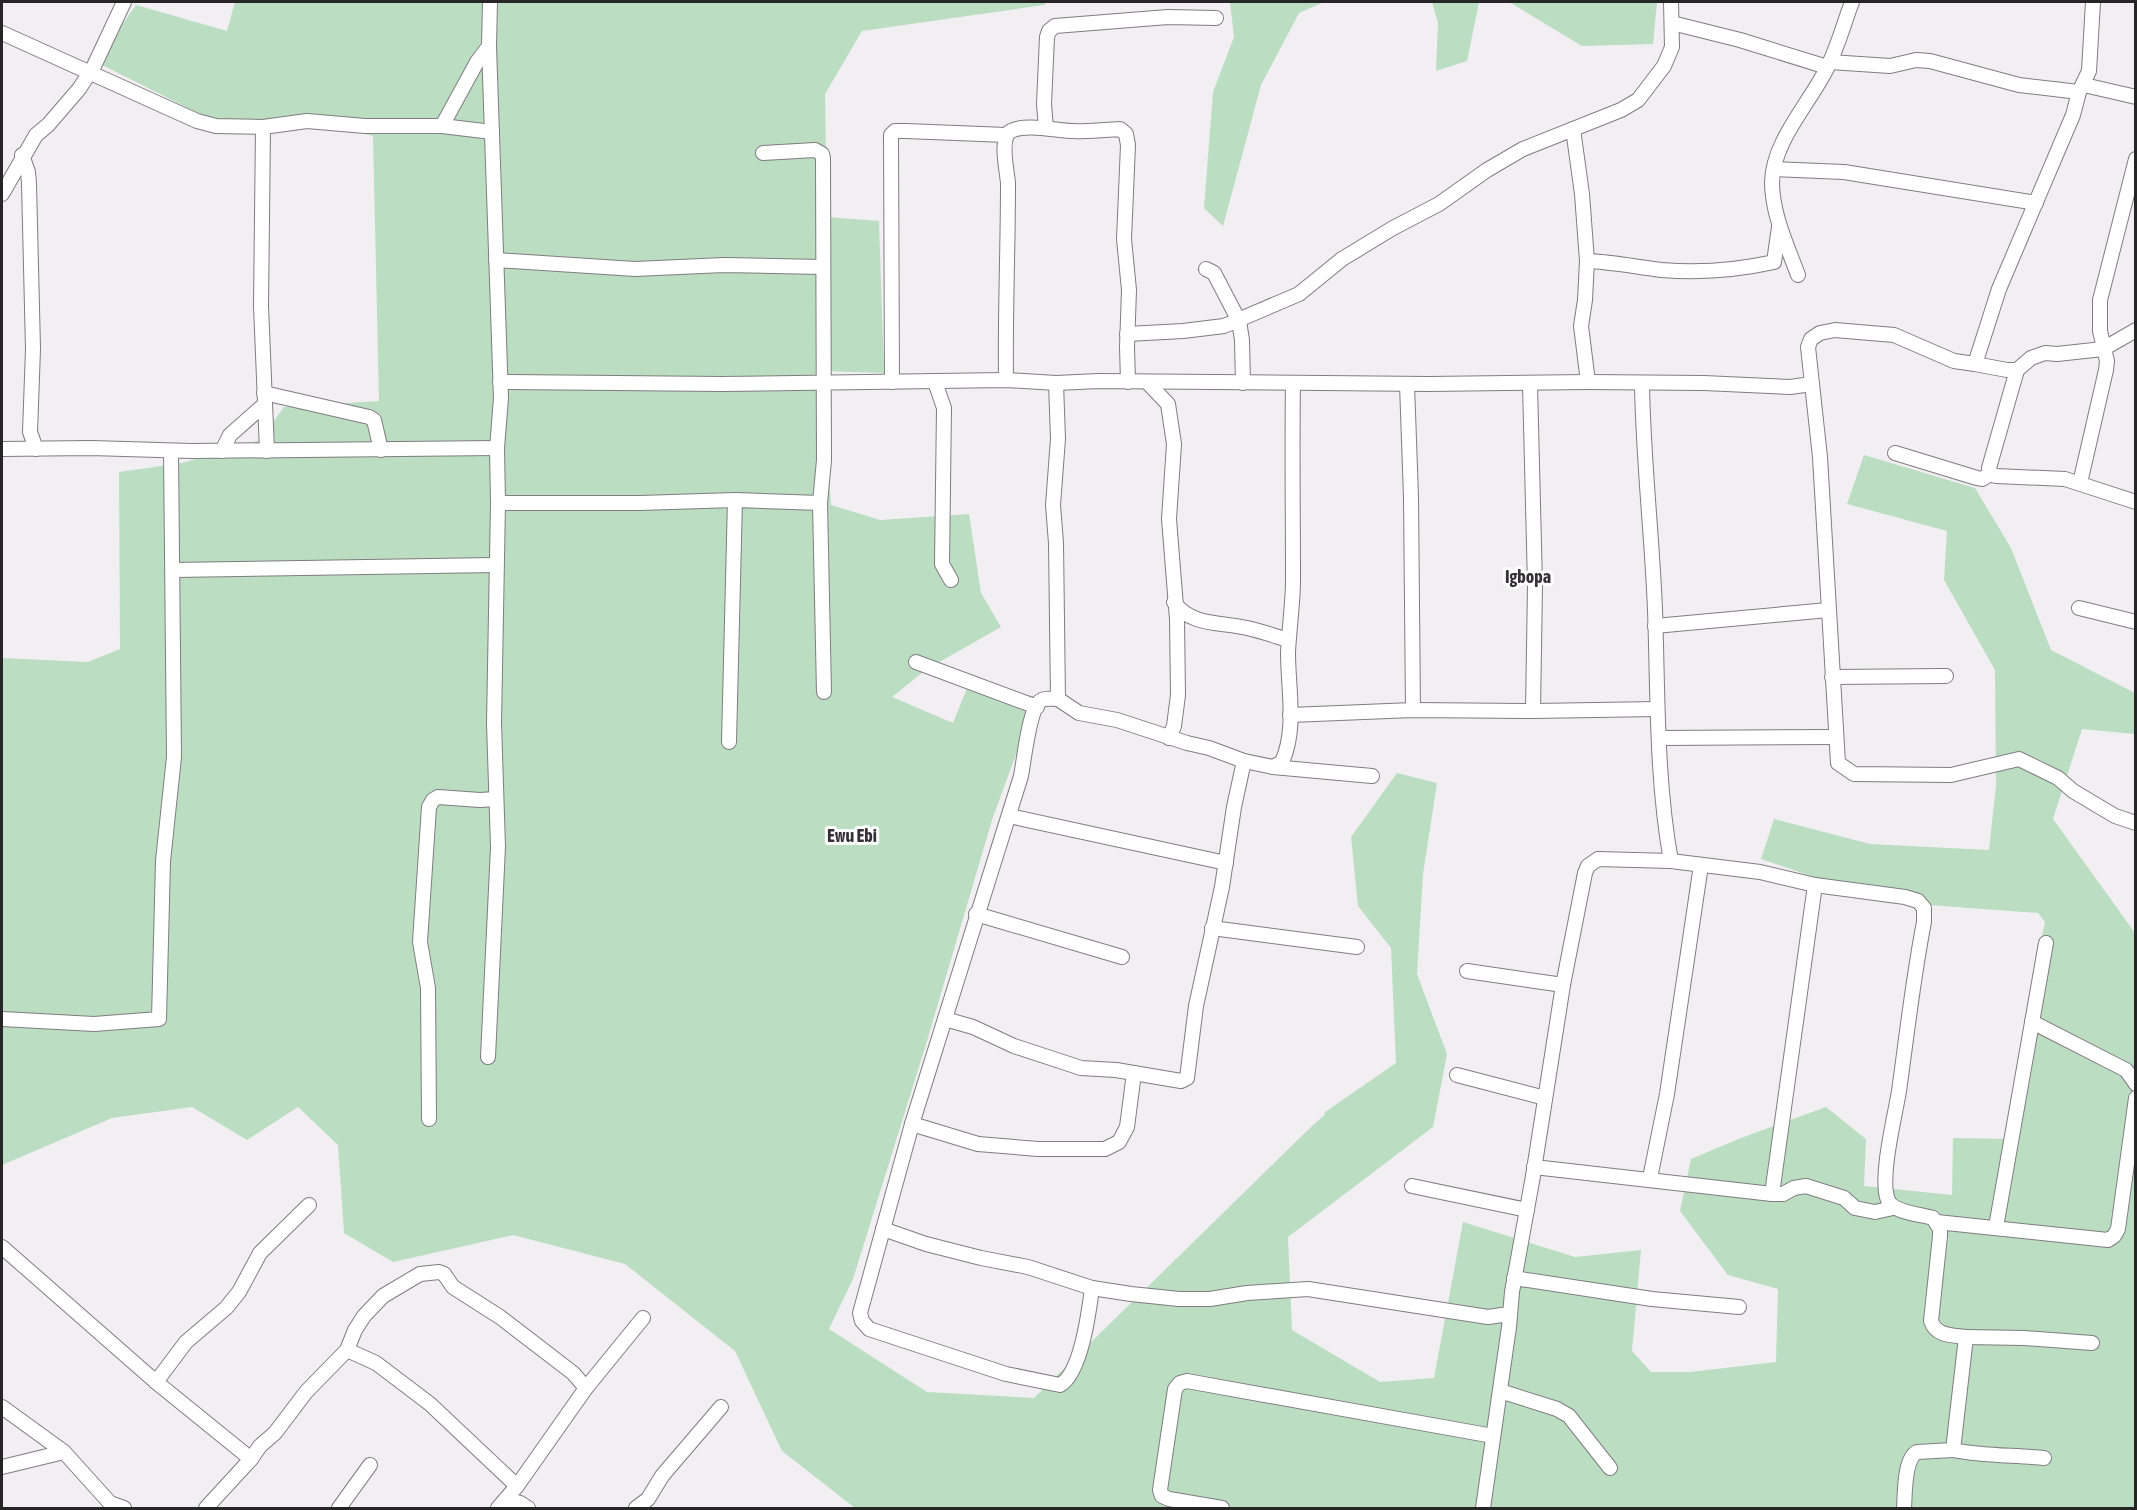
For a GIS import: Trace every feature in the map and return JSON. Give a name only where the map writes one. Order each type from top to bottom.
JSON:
[{"type":"street","points":[[2,194],[9,165],[22,155],[36,135],[69,103],[90,72],[123,2]]},
{"type":"street","points":[[488,1057],[497,868],[494,723],[495,565],[498,503],[497,448],[501,398],[489,46],[490,2]]},
{"type":"street","points":[[1127,334],[1224,327],[1299,294],[1342,259],[1392,228],[1439,204],[1496,165],[1523,150],[1621,110],[1638,100],[1664,66],[1672,48],[1671,2]]},
{"type":"street","points":[[1798,275],[1779,225],[1772,184],[1774,169],[1794,120],[1815,91],[1828,65],[1852,2]]},
{"type":"street","points":[[1975,364],[1999,289],[2073,115],[2089,71],[2092,2]]},
{"type":"street","points":[[1046,128],[1044,104],[1047,37],[1049,31],[1055,26],[1168,17],[1216,18]]},
{"type":"street","points":[[1672,23],[1828,65],[1890,66],[1916,60],[2019,85],[2082,88],[2136,97]]},
{"type":"street","points":[[2,33],[197,121],[216,126],[263,127],[307,121],[365,126],[441,126],[492,132]]},
{"type":"street","points":[[441,126],[489,46]]},
{"type":"street","points":[[472,71],[490,71]]},
{"type":"street","points":[[1025,129],[1034,122],[1044,104]]},
{"type":"street","points":[[263,127],[261,306],[267,451]]},
{"type":"street","points":[[892,382],[891,135],[896,131],[906,131],[1006,135],[1013,130],[1046,128],[1072,132],[1120,129],[1126,134],[1128,145],[1124,238],[1129,290],[1128,382]]},
{"type":"street","points":[[1573,129],[1582,194],[1587,261],[1586,292],[1581,326],[1588,382]]},
{"type":"street","points":[[1006,135],[1004,148],[1007,166],[1008,222],[1005,277],[1006,380]]},
{"type":"street","points":[[763,153],[815,150],[822,154],[824,460],[820,502],[824,692]]},
{"type":"street","points":[[22,155],[29,183],[33,350],[30,432],[36,449]]},
{"type":"street","points":[[2079,483],[2105,382],[2107,361],[2100,331],[2100,300],[2136,159]]},
{"type":"street","points":[[1774,169],[1844,172],[2036,202]]},
{"type":"street","points":[[1587,261],[1663,270],[1752,267],[1774,262],[1779,225]]},
{"type":"street","points":[[496,261],[635,269],[724,265],[822,267]]},
{"type":"street","points":[[1206,268],[1214,273],[1239,321],[1243,383]]},
{"type":"street","points":[[2017,370],[1954,362],[1894,335],[1835,330],[1820,333],[1812,339],[1809,347],[1820,457],[1838,764],[1854,774],[1951,775],[2019,759],[2058,778],[2073,791],[2115,816],[2136,823]]},
{"type":"street","points":[[1990,474],[1989,468],[2017,370],[2031,358],[2045,353],[2058,354],[2103,349],[2136,330]]},
{"type":"street","points":[[500,382],[721,384],[1006,380],[1056,383],[1073,381],[1407,384],[1642,382],[1790,387],[1812,384]]},
{"type":"street","points":[[935,382],[944,408],[942,564],[951,580]]},
{"type":"street","points":[[1642,382],[1662,804],[1671,861]]},
{"type":"street","points":[[1056,383],[1058,439],[1053,505],[1056,543],[1058,699]]},
{"type":"street","points":[[1148,383],[1168,404]]},
{"type":"street","points":[[1169,738],[1174,726],[1178,695],[1176,619],[1169,519],[1174,444],[1168,404],[1174,383]]},
{"type":"street","points":[[1273,767],[1282,762],[1289,742],[1288,640],[1293,582],[1293,383]]},
{"type":"street","points":[[1407,384],[1411,497],[1413,710]]},
{"type":"street","points":[[1530,384],[1535,585],[1533,711]]},
{"type":"street","points":[[264,399],[369,417],[374,420],[381,450]]},
{"type":"street","points":[[222,451],[230,435],[264,399]]},
{"type":"street","points":[[2,449],[267,451],[497,448]]},
{"type":"street","points":[[2,1019],[94,1024],[159,1019],[163,861],[174,757],[171,451]]},
{"type":"street","points":[[1895,453],[1982,479],[1990,474],[2031,479],[2055,477],[2136,502]]},
{"type":"street","points":[[498,503],[735,500],[820,502]]},
{"type":"street","points":[[729,741],[735,500]]},
{"type":"street","points":[[172,570],[495,565]]},
{"type":"street","points":[[1174,602],[1184,614],[1192,618],[1248,628],[1288,640]]},
{"type":"street","points":[[2079,608],[2136,622]]},
{"type":"street","points":[[1655,626],[1828,610]]},
{"type":"street","points":[[916,662],[1037,706]]},
{"type":"street","points":[[1832,677],[1946,676]]},
{"type":"street","points":[[1092,1288],[1088,1320],[1072,1373],[1067,1381],[1060,1385],[1006,1374],[868,1329],[860,1313],[912,1124],[1021,776],[1027,741],[1037,706],[1043,699],[1058,699],[1079,713],[1117,720],[1169,738],[1273,767],[1372,776]]},
{"type":"street","points":[[1290,715],[1413,710],[1657,709]]},
{"type":"street","points":[[1660,738],[1836,737]]},
{"type":"street","points":[[945,1019],[973,1027],[1014,1046],[1081,1068],[1134,1073],[1181,1081],[1187,1078],[1195,1017],[1244,760]]},
{"type":"street","points":[[429,1119],[428,988],[420,942],[429,807],[438,797],[496,799]]},
{"type":"street","points":[[1009,816],[1226,863]]},
{"type":"street","points":[[1483,1509],[1514,1278],[1563,985],[1588,866],[1598,859],[1671,861],[1779,875],[1815,885],[1905,897],[1918,901],[1924,908],[1924,922],[1886,1179],[1888,1202],[1893,1208]]},
{"type":"street","points":[[1650,1178],[1667,1094],[1701,865]]},
{"type":"street","points":[[1772,1194],[1815,885]]},
{"type":"street","points":[[976,914],[1122,957]]},
{"type":"street","points":[[1212,928],[1357,947]]},
{"type":"street","points":[[1996,1227],[2046,943]]},
{"type":"street","points":[[1467,971],[1563,985]]},
{"type":"street","points":[[2032,1022],[2126,1070],[2136,1084]]},
{"type":"street","points":[[912,1124],[978,1144],[1038,1149],[1105,1149],[1119,1142],[1126,1127],[1134,1073]]},
{"type":"street","points":[[1457,1076],[1545,1098]]},
{"type":"street","points":[[1937,1222],[2108,1240],[2118,1229],[2136,1098]]},
{"type":"street","points":[[1534,1167],[1650,1178],[1772,1194],[1783,1194],[1794,1188],[1806,1186],[1844,1198],[1855,1209],[1875,1212],[1893,1208],[1933,1218],[1937,1222],[1940,1236],[1931,1321],[1938,1333],[1966,1337],[2092,1343]]},
{"type":"street","points":[[1412,1186],[1527,1210]]},
{"type":"street","points":[[156,1382],[186,1342],[232,1300],[260,1253],[309,1205]]},
{"type":"street","points":[[883,1229],[926,1244],[1028,1267],[1092,1288],[1179,1299],[1210,1299],[1247,1293],[1308,1289],[1488,1317],[1509,1314]]},
{"type":"street","points":[[2,1247],[156,1382],[251,1459]]},
{"type":"street","points":[[206,1509],[260,1446],[275,1434],[306,1392],[347,1350],[364,1316],[383,1296],[410,1279],[430,1272],[444,1274],[453,1287],[500,1317],[573,1373],[586,1388]]},
{"type":"street","points":[[1514,1278],[1652,1299],[1739,1307]]},
{"type":"street","points":[[502,1504],[586,1388],[643,1318]]},
{"type":"street","points":[[1953,1450],[1966,1337]]},
{"type":"street","points":[[347,1350],[376,1364],[429,1404],[517,1486]]},
{"type":"street","points":[[1222,1509],[1168,1499],[1162,1496],[1160,1490],[1175,1389],[1180,1383],[1187,1381],[1493,1436]]},
{"type":"street","points":[[1500,1391],[1557,1409],[1569,1416],[1611,1468]]},
{"type":"street","points":[[2,1407],[64,1452],[108,1506],[124,1509]]},
{"type":"street","points":[[636,1509],[648,1499],[663,1476],[721,1407]]},
{"type":"street","points":[[1904,1509],[1908,1463],[1913,1454],[1917,1452],[1953,1450],[1973,1455],[1997,1454],[2044,1458]]},
{"type":"street","points":[[2,1467],[64,1452]]},
{"type":"street","points":[[339,1509],[370,1466]]},
{"type":"street","points":[[502,1504],[520,1503],[528,1509]]},
{"type":"green space","points":[[235,2],[1047,2],[1044,5],[862,31],[825,94],[827,217],[879,221],[884,373],[823,371],[831,505],[880,520],[969,514],[981,593],[1001,627],[927,669],[892,697],[953,723],[969,683],[1037,697],[992,820],[927,1041],[853,1279],[829,1329],[927,1392],[1034,1398],[1324,1116],[1325,1112],[1396,1063],[1391,948],[1358,906],[1351,837],[1397,773],[1437,783],[1423,874],[1417,974],[1447,1054],[1433,1127],[1288,1237],[1292,1330],[1380,1382],[1434,1378],[1463,1222],[1575,1257],[1641,1250],[1632,1351],[1651,1372],[1690,1372],[1776,1362],[1778,1289],[1728,1275],[1680,1211],[1691,1159],[1826,1107],[1866,1139],[1864,1186],[1952,1195],[1953,1138],[2006,1139],[2029,994],[2045,922],[2038,913],[1888,902],[1761,859],[1774,819],[1870,844],[1989,850],[1996,786],[1995,670],[1944,580],[1947,531],[1847,504],[1864,455],[1975,488],[2011,548],[2051,650],[2135,693],[2135,734],[2082,729],[2053,819],[2135,933],[2135,1508],[855,1508],[782,1451],[735,1351],[625,1264],[513,1235],[393,1262],[344,1233],[338,1145],[298,1107],[247,1140],[192,1107],[112,1118],[2,1165],[2,658],[88,662],[120,649],[119,472],[182,463],[260,440],[284,407],[379,401],[373,136],[308,120],[212,120],[96,62],[136,5],[227,31]]},
{"type":"green space","points":[[1230,2],[1324,2],[1299,13],[1261,85],[1223,226],[1204,208],[1213,92],[1234,37]]},
{"type":"green space","points":[[1432,2],[1479,2],[1467,61],[1436,71],[1438,23]]},
{"type":"green space","points":[[1509,2],[1657,2],[1653,44],[1582,46]]},
{"type":"district","name":"Igbopa","points":[[1528,576]]},
{"type":"district","name":"Ewu Ebi","points":[[852,835]]}]
